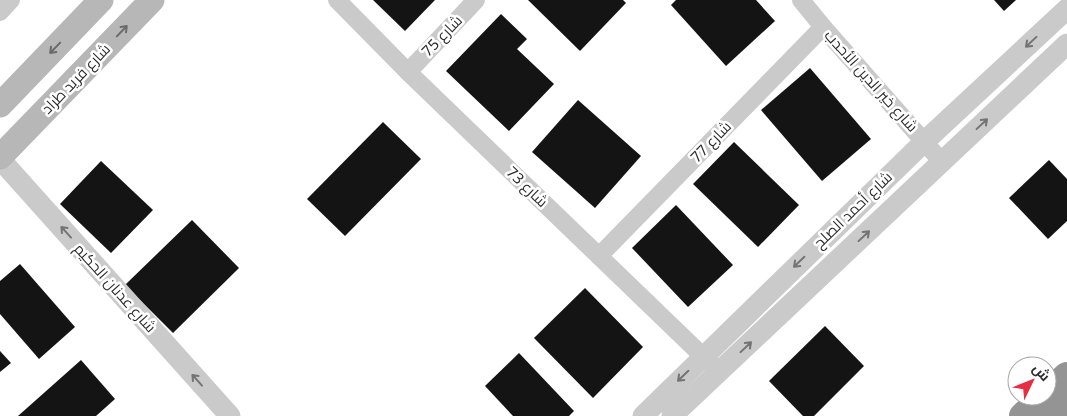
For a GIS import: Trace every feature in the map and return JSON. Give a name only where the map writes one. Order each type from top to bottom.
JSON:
[{"type":"highway","points":[[1057,385],[1067,376]]},
{"type":"highway","points":[[1023,416],[1034,406]]},
{"type":"highway","points":[[1057,416],[1067,407]]},
{"type":"main road","points":[[0,105],[101,0]]},
{"type":"main road","name":"شارع فريد طراد","points":[[0,158],[152,0]]},
{"type":"street","points":[[0,12],[11,0]]},
{"type":"street","name":"شارع 73","points":[[337,0],[408,72],[720,372]]},
{"type":"street","name":"شارع 75","points":[[408,72],[476,0]]},
{"type":"street","name":"شارع خير الدين الأحدب","points":[[801,0],[823,28],[942,162]]},
{"type":"street","name":"شارع أحمد الصلح","points":[[643,416],[924,141],[1067,9]]},
{"type":"street","name":"شارع 77","points":[[599,256],[823,28]]},
{"type":"street","name":"شارع أحمد الصلح","points":[[672,416],[1067,44]]},
{"type":"street","name":"شارع عدنان الحكيم","points":[[0,158],[230,416]]},
{"type":"building","points":[[373,0],[435,0],[405,31]]},
{"type":"building","points":[[528,0],[623,0],[626,3],[580,51]]},
{"type":"building","points":[[676,0],[756,0],[775,21],[726,66],[671,5]]},
{"type":"building","points":[[994,0],[1016,0],[1004,11]]},
{"type":"building","points":[[501,14],[527,39],[517,49],[554,84],[509,131],[446,71]]},
{"type":"building","points":[[810,68],[871,139],[822,181],[761,110]]},
{"type":"building","points":[[578,100],[641,156],[595,208],[532,152]]},
{"type":"building","points":[[383,122],[421,159],[345,236],[307,199]]},
{"type":"building","points":[[734,142],[799,205],[758,247],[693,184]]},
{"type":"building","points":[[1049,160],[1067,179],[1067,221],[1048,239],[1009,198]]},
{"type":"building","points":[[101,161],[153,210],[111,253],[60,204]]},
{"type":"building","points":[[676,205],[733,265],[688,307],[632,248]]},
{"type":"building","points":[[192,220],[239,268],[173,333],[125,285]]},
{"type":"building","points":[[20,264],[75,327],[39,359],[0,314],[0,281]]},
{"type":"building","points":[[585,288],[643,347],[593,398],[534,338]]},
{"type":"building","points":[[825,326],[864,366],[814,416],[803,416],[769,381]]},
{"type":"building","points":[[0,351],[11,363],[0,372]]},
{"type":"building","points":[[519,353],[574,411],[569,416],[513,416],[485,386]]},
{"type":"building","points":[[81,360],[115,399],[96,416],[18,416]]}]
